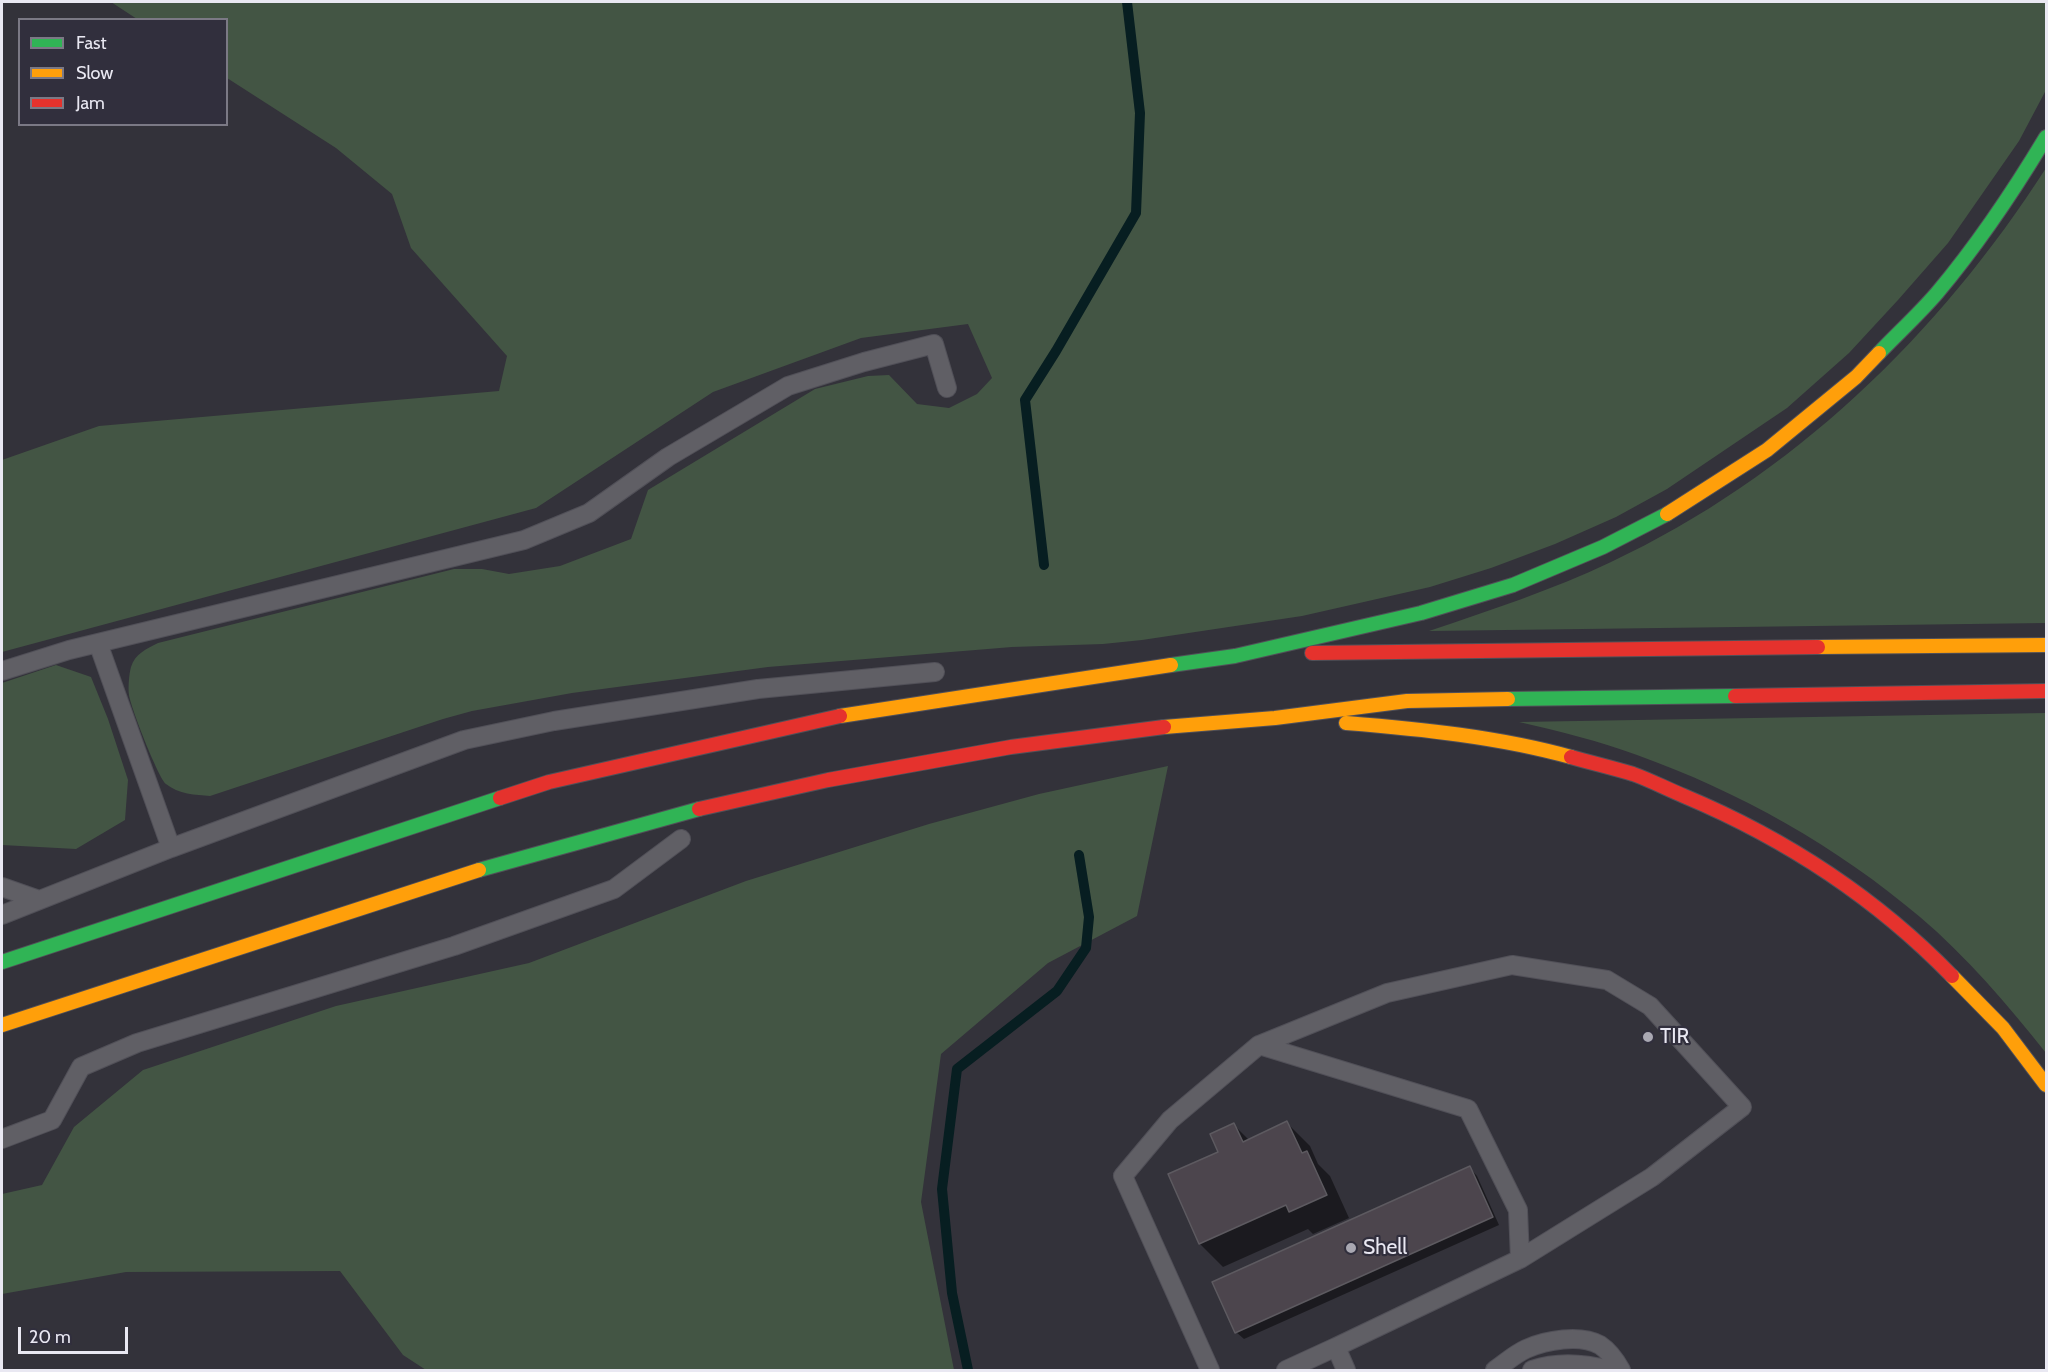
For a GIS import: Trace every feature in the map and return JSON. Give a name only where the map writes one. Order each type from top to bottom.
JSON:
[{"type":"highway","points":[[1236,656],[1420,613],[1513,585],[1603,547],[1692,499],[1767,450],[1856,377],[1935,295],[1976,244],[2014,190],[2046,137]]},
{"type":"highway","points":[[2,962],[549,782],[840,716],[1046,682],[1236,656],[1330,652],[2046,645]]},
{"type":"highway","points":[[2,1024],[447,879],[731,801],[883,769],[1084,736],[1200,723],[1275,718],[1407,701],[2046,691]]},
{"type":"highway","points":[[1275,718],[1405,728],[1535,747],[1635,775],[1723,812],[1804,856],[1852,889],[1932,955],[2003,1028],[2046,1085]]},
{"type":"lane","points":[[2,672],[69,650],[524,540],[589,513],[668,457],[788,386],[864,362],[934,344],[947,388]]},
{"type":"lane","points":[[98,643],[171,848]]},
{"type":"lane","points":[[2,915],[171,848],[464,740],[554,721],[758,689],[935,672]]},
{"type":"lane","points":[[2,1138],[52,1120],[81,1067],[90,1063],[137,1043],[454,946],[614,889],[681,839]]},
{"type":"lane","points":[[2,887],[39,900]]},
{"type":"lane","points":[[1210,1371],[1123,1176],[1170,1120],[1259,1045],[1387,993],[1512,965],[1607,980],[1650,1006],[1742,1107],[1652,1177],[1520,1259],[1286,1371]]},
{"type":"lane","points":[[1259,1045],[1468,1109],[1518,1209],[1520,1259]]},
{"type":"lane","points":[[1495,1371],[1527,1349],[1557,1341],[1574,1340],[1599,1345],[1608,1352],[1621,1371]]},
{"type":"lane","points":[[1336,1347],[1346,1371]]},
{"type":"lane","points":[[1533,1371],[1547,1366],[1560,1367],[1577,1363],[1609,1371]]},
{"type":"green space","points":[[111,2],[2046,2],[2046,90],[2019,141],[1948,243],[1849,353],[1787,408],[1667,489],[1616,517],[1555,544],[1491,568],[1430,587],[1302,616],[1103,644],[1012,647],[768,667],[572,693],[472,711],[210,796],[182,792],[166,784],[145,742],[129,695],[129,685],[133,662],[149,647],[454,569],[482,569],[509,574],[560,566],[631,539],[648,490],[815,389],[868,376],[889,375],[917,404],[949,408],[977,394],[992,378],[968,324],[861,338],[713,392],[536,508],[2,652],[2,460],[99,426],[499,391],[507,356],[411,248],[392,194],[336,148],[228,79],[228,18],[135,18]]},
{"type":"green space","points":[[2046,168],[2046,623],[1429,631],[1544,591],[1611,562],[1677,528],[1740,488],[1800,444],[1856,396],[1909,344],[1958,288],[2004,229]]},
{"type":"green space","points":[[56,665],[91,677],[108,719],[128,780],[125,820],[76,849],[2,845],[2,683]]},
{"type":"green space","points":[[2046,713],[2046,1053],[1986,982],[1937,932],[1888,891],[1821,844],[1750,804],[1675,770],[1608,745],[1519,722]]},
{"type":"green space","points":[[1168,766],[1137,916],[1048,963],[941,1054],[921,1202],[954,1370],[426,1370],[403,1355],[340,1271],[126,1272],[2,1294],[2,1194],[42,1185],[74,1127],[143,1070],[336,1006],[529,963],[746,881],[929,824],[1039,794]]},
{"type":"building","points":[[1287,1121],[1302,1153],[1307,1151],[1327,1195],[1289,1212],[1286,1205],[1199,1244],[1168,1174],[1218,1152],[1210,1134],[1234,1123],[1243,1142]]},
{"type":"building","points":[[1470,1166],[1493,1217],[1235,1333],[1212,1282]]},
{"type":"waterway","points":[[1044,565],[1025,400],[1136,213],[1140,113],[1127,2]]},
{"type":"waterway","points":[[968,1370],[952,1293],[942,1189],[957,1069],[1057,991],[1086,948],[1089,917],[1079,855]]},
{"type":"traffic: fast","points":[[1879,353],[1930,301],[1967,256],[2008,198],[2046,137]]},
{"type":"traffic: fast","points":[[1171,665],[1235,656],[1421,613],[1513,585],[1603,547],[1667,514]]},
{"type":"traffic: fast","points":[[1508,699],[1735,696]]},
{"type":"traffic: fast","points":[[2,962],[500,798]]},
{"type":"traffic: fast","points":[[479,870],[699,809]]},
{"type":"traffic: slow","points":[[1667,514],[1767,450],[1856,377],[1879,353]]},
{"type":"traffic: slow","points":[[1818,647],[2046,645]]},
{"type":"traffic: slow","points":[[840,716],[1171,665]]},
{"type":"traffic: slow","points":[[1164,727],[1275,718],[1407,701],[1508,699]]},
{"type":"traffic: slow","points":[[1346,723],[1460,735],[1516,744],[1571,757]]},
{"type":"traffic: slow","points":[[2,1025],[479,870]]},
{"type":"traffic: slow","points":[[1952,976],[2003,1028],[2046,1085]]},
{"type":"traffic: jam","points":[[1312,653],[1818,647]]},
{"type":"traffic: jam","points":[[1735,696],[2046,691]]},
{"type":"traffic: jam","points":[[500,798],[549,782],[840,716]]},
{"type":"traffic: jam","points":[[699,809],[828,780],[1011,747],[1164,727]]},
{"type":"traffic: jam","points":[[1571,757],[1646,779],[1721,813],[1793,851],[1827,872],[1892,921],[1952,976]]},
{"type":"place","name":"TIR","points":[[1648,1037]]},
{"type":"place","name":"Shell","points":[[1351,1248]]}]
